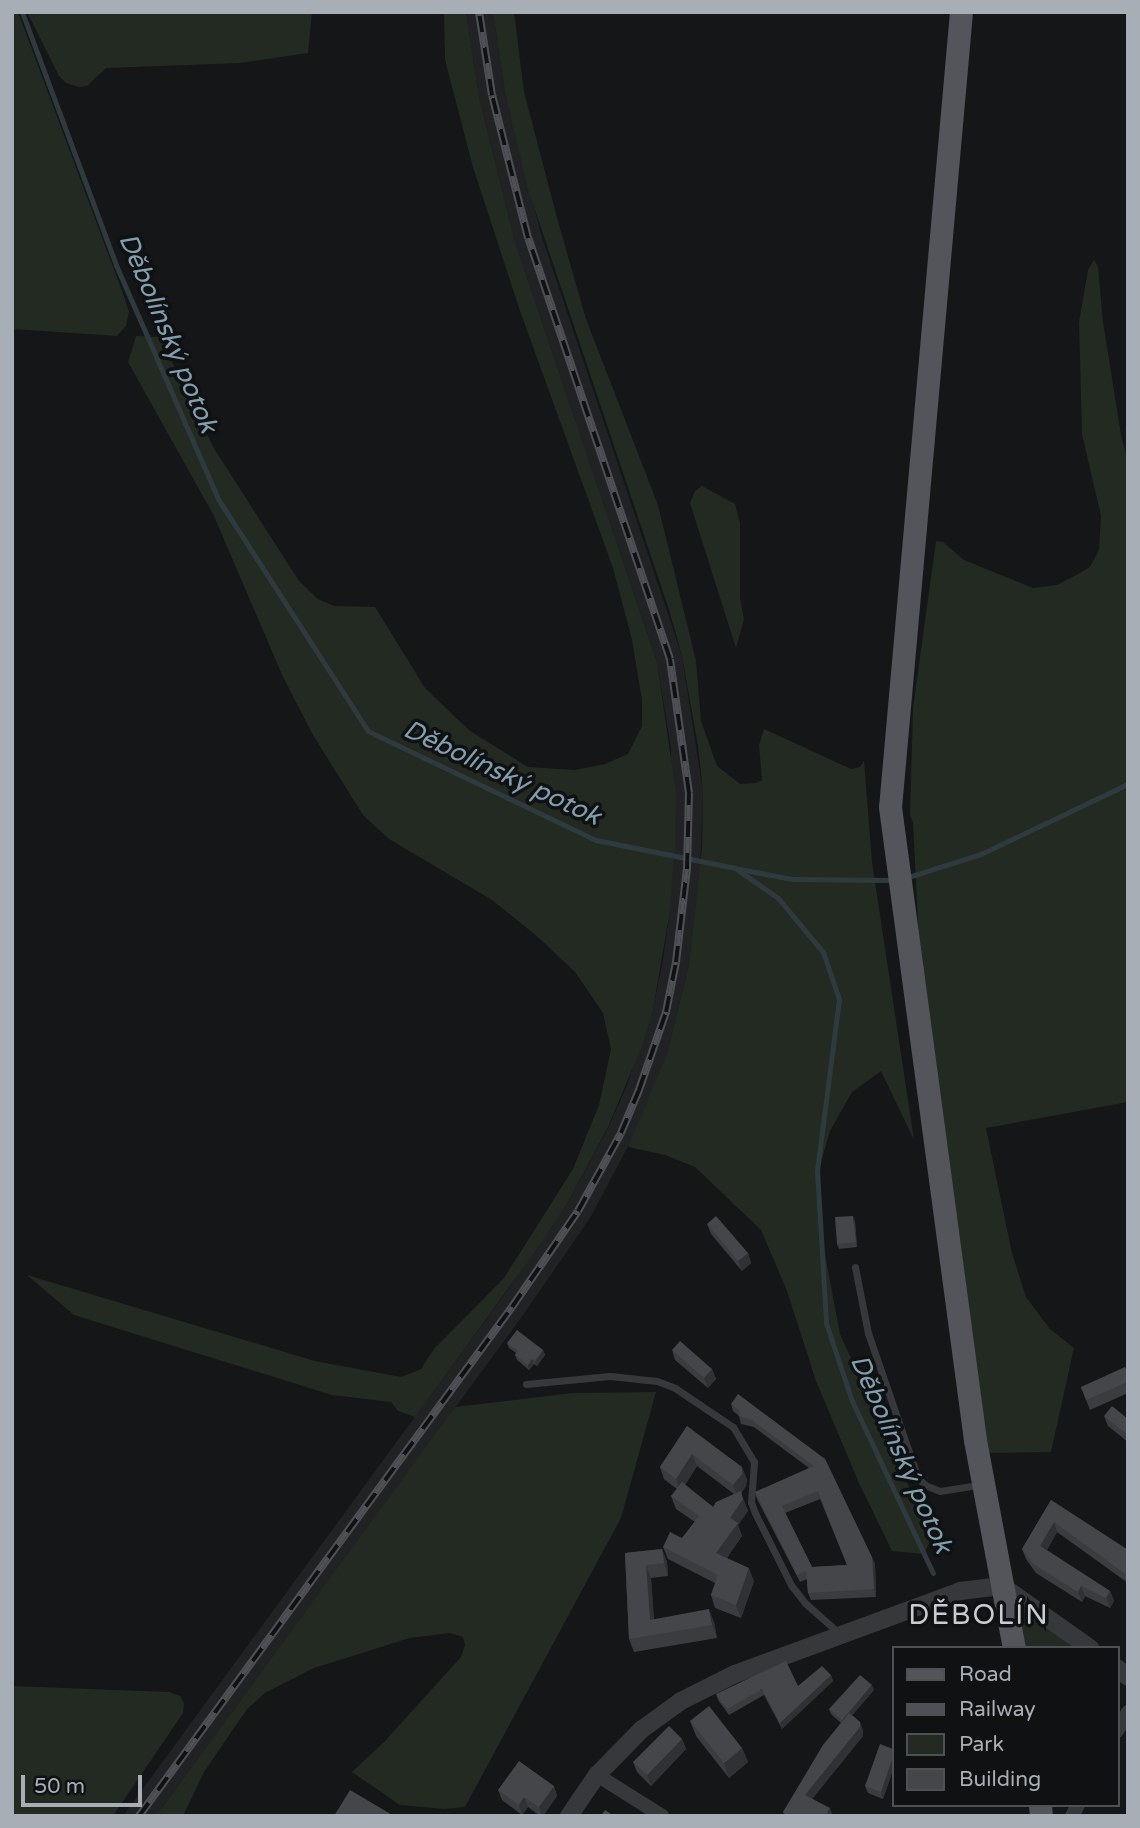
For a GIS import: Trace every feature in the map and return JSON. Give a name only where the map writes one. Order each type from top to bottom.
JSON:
[{"type":"main road","points":[[961,12],[891,765],[892,838],[982,1484],[1014,1646]]},
{"type":"street","points":[[569,1816],[597,1775],[641,1730],[681,1701],[735,1674],[839,1633],[960,1591],[1002,1586],[1087,1646]]},
{"type":"street","points":[[1119,1728],[1128,1712]]},
{"type":"street","points":[[597,1775],[662,1816]]},
{"type":"lane","points":[[855,1267],[868,1333],[918,1478],[925,1485],[940,1491],[982,1484]]},
{"type":"lane","points":[[526,1384],[610,1376],[657,1381],[676,1388],[733,1427],[754,1462],[751,1502],[755,1513],[792,1585],[805,1604],[839,1633]]},
{"type":"shaded area","points":[[466,12],[493,12],[505,92],[541,234],[682,656],[703,792],[700,870],[689,964],[667,1054],[632,1139],[590,1218],[523,1315],[156,1816],[123,1816],[501,1299],[567,1204],[608,1128],[627,1085],[653,1009],[663,960],[669,917],[671,749],[657,662],[515,242],[479,97]]},
{"type":"green space","points":[[12,12],[18,12],[125,299],[129,312],[126,326],[117,336],[12,329]]},
{"type":"green space","points":[[27,12],[312,12],[308,53],[240,63],[106,68],[87,86],[79,87],[66,83],[59,76]]},
{"type":"green space","points":[[444,12],[466,12],[479,97],[515,242],[657,662],[676,793],[675,847],[669,917],[653,1009],[642,1046],[608,1127],[567,1204],[415,1417],[398,1411],[391,1402],[332,1395],[74,1315],[27,1275],[315,1361],[401,1377],[421,1369],[434,1349],[504,1278],[573,1169],[599,1105],[611,1049],[603,1013],[575,972],[538,937],[492,900],[389,839],[363,815],[313,735],[283,677],[214,516],[128,362],[136,336],[162,337],[184,390],[215,450],[299,581],[318,599],[334,606],[375,607],[425,688],[470,731],[528,767],[575,770],[605,764],[628,754],[642,726],[642,700],[632,640],[613,568],[519,308],[473,167],[445,60]]},
{"type":"green space","points":[[493,12],[514,12],[524,92],[559,225],[586,319],[658,505],[696,661],[701,721],[717,766],[740,784],[762,780],[759,745],[764,729],[851,769],[860,767],[864,761],[872,862],[914,1140],[881,1071],[852,1092],[830,1131],[817,1177],[820,1228],[840,1334],[932,1537],[924,1554],[892,1551],[859,1483],[816,1381],[787,1291],[761,1230],[695,1167],[665,1155],[628,1147],[667,1054],[689,964],[702,848],[703,792],[698,746],[682,656],[670,613],[527,186],[505,92]]},
{"type":"green space","points":[[1094,260],[1098,267],[1103,322],[1121,435],[1128,461],[1128,1102],[986,1128],[1012,1253],[1026,1297],[1050,1329],[1074,1348],[1051,1452],[988,1453],[919,943],[913,823],[910,815],[913,708],[936,541],[943,542],[964,560],[1033,588],[1057,585],[1078,574],[1090,567],[1099,550],[1101,516],[1082,434],[1079,322],[1088,270]]},
{"type":"green space","points":[[702,486],[735,504],[740,523],[740,598],[744,619],[736,648],[690,503],[695,491]]},
{"type":"green space","points":[[656,1392],[621,1518],[465,1807],[444,1809],[400,1805],[352,1772],[385,1741],[461,1657],[465,1645],[463,1637],[450,1633],[410,1638],[314,1668],[265,1693],[247,1709],[204,1772],[183,1816],[156,1816],[455,1407],[572,1393]]},
{"type":"green space","points":[[1018,1607],[1072,1646],[1026,1646]]},
{"type":"green space","points":[[12,1686],[169,1692],[180,1696],[184,1703],[183,1713],[113,1816],[12,1816]]},
{"type":"building","points":[[716,1216],[748,1253],[738,1261],[707,1224]]},
{"type":"building","points":[[853,1216],[856,1242],[837,1244],[835,1217]]},
{"type":"building","points":[[517,1330],[543,1350],[535,1361],[532,1359],[528,1365],[515,1355],[518,1351],[507,1343]]},
{"type":"building","points":[[680,1341],[712,1369],[704,1378],[672,1350]]},
{"type":"building","points":[[1125,1367],[1128,1382],[1086,1400],[1081,1387]]},
{"type":"building","points":[[738,1394],[825,1459],[872,1557],[874,1589],[808,1593],[806,1571],[797,1575],[755,1492],[814,1466],[752,1420],[739,1416],[740,1411],[731,1404]],"holes":[[[818,1491],[847,1565],[812,1567],[782,1506]]]},
{"type":"building","points":[[1112,1406],[1128,1419],[1128,1435],[1104,1416]]},
{"type":"building","points":[[687,1426],[742,1467],[742,1474],[733,1485],[692,1454],[676,1479],[660,1467]]},
{"type":"building","points":[[682,1482],[713,1507],[716,1502],[741,1491],[743,1499],[730,1518],[738,1523],[716,1553],[749,1568],[736,1605],[711,1595],[718,1575],[663,1547],[670,1532],[682,1538],[699,1516],[671,1496]]},
{"type":"building","points":[[1051,1500],[1128,1550],[1128,1576],[1054,1522],[1040,1546],[1110,1591],[1106,1598],[1081,1586],[1078,1592],[1032,1563],[1022,1549]]},
{"type":"building","points":[[662,1549],[664,1563],[646,1565],[650,1620],[709,1609],[712,1625],[629,1639],[625,1553]]},
{"type":"building","points":[[786,1661],[798,1686],[822,1666],[831,1675],[780,1723],[762,1689],[727,1709],[716,1694]]},
{"type":"building","points":[[860,1675],[872,1685],[842,1720],[829,1709]]},
{"type":"building","points":[[709,1706],[742,1748],[724,1763],[690,1721]]},
{"type":"building","points":[[849,1713],[860,1722],[860,1727],[805,1795],[830,1808],[826,1816],[790,1816],[783,1812],[823,1745]]},
{"type":"building","points":[[669,1726],[682,1739],[647,1775],[633,1762]]},
{"type":"building","points":[[880,1744],[892,1749],[892,1759],[881,1792],[865,1786]]},
{"type":"building","points":[[519,1761],[554,1786],[539,1807],[524,1797],[519,1805],[498,1790]]},
{"type":"building","points":[[350,1790],[394,1816],[334,1816]]},
{"type":"building","points":[[605,1810],[614,1816],[601,1816]]},
{"type":"waterway","name":"Děbolínský potok","points":[[22,12],[116,265],[218,499],[368,731],[596,840],[735,868],[778,898],[823,952],[839,999],[817,1170],[826,1323],[852,1401],[933,1573]]},
{"type":"waterway","points":[[905,878],[981,854],[1128,784]]},
{"type":"waterway","points":[[739,869],[792,879],[892,880]]},
{"type":"railway","points":[[139,1816],[512,1307],[578,1211],[621,1133],[639,1090],[666,1012],[676,962],[687,869],[689,793],[670,659],[528,238],[492,95],[479,12]]},
{"type":"district","name":"DĚBOLÍN","points":[[979,1615]]}]
